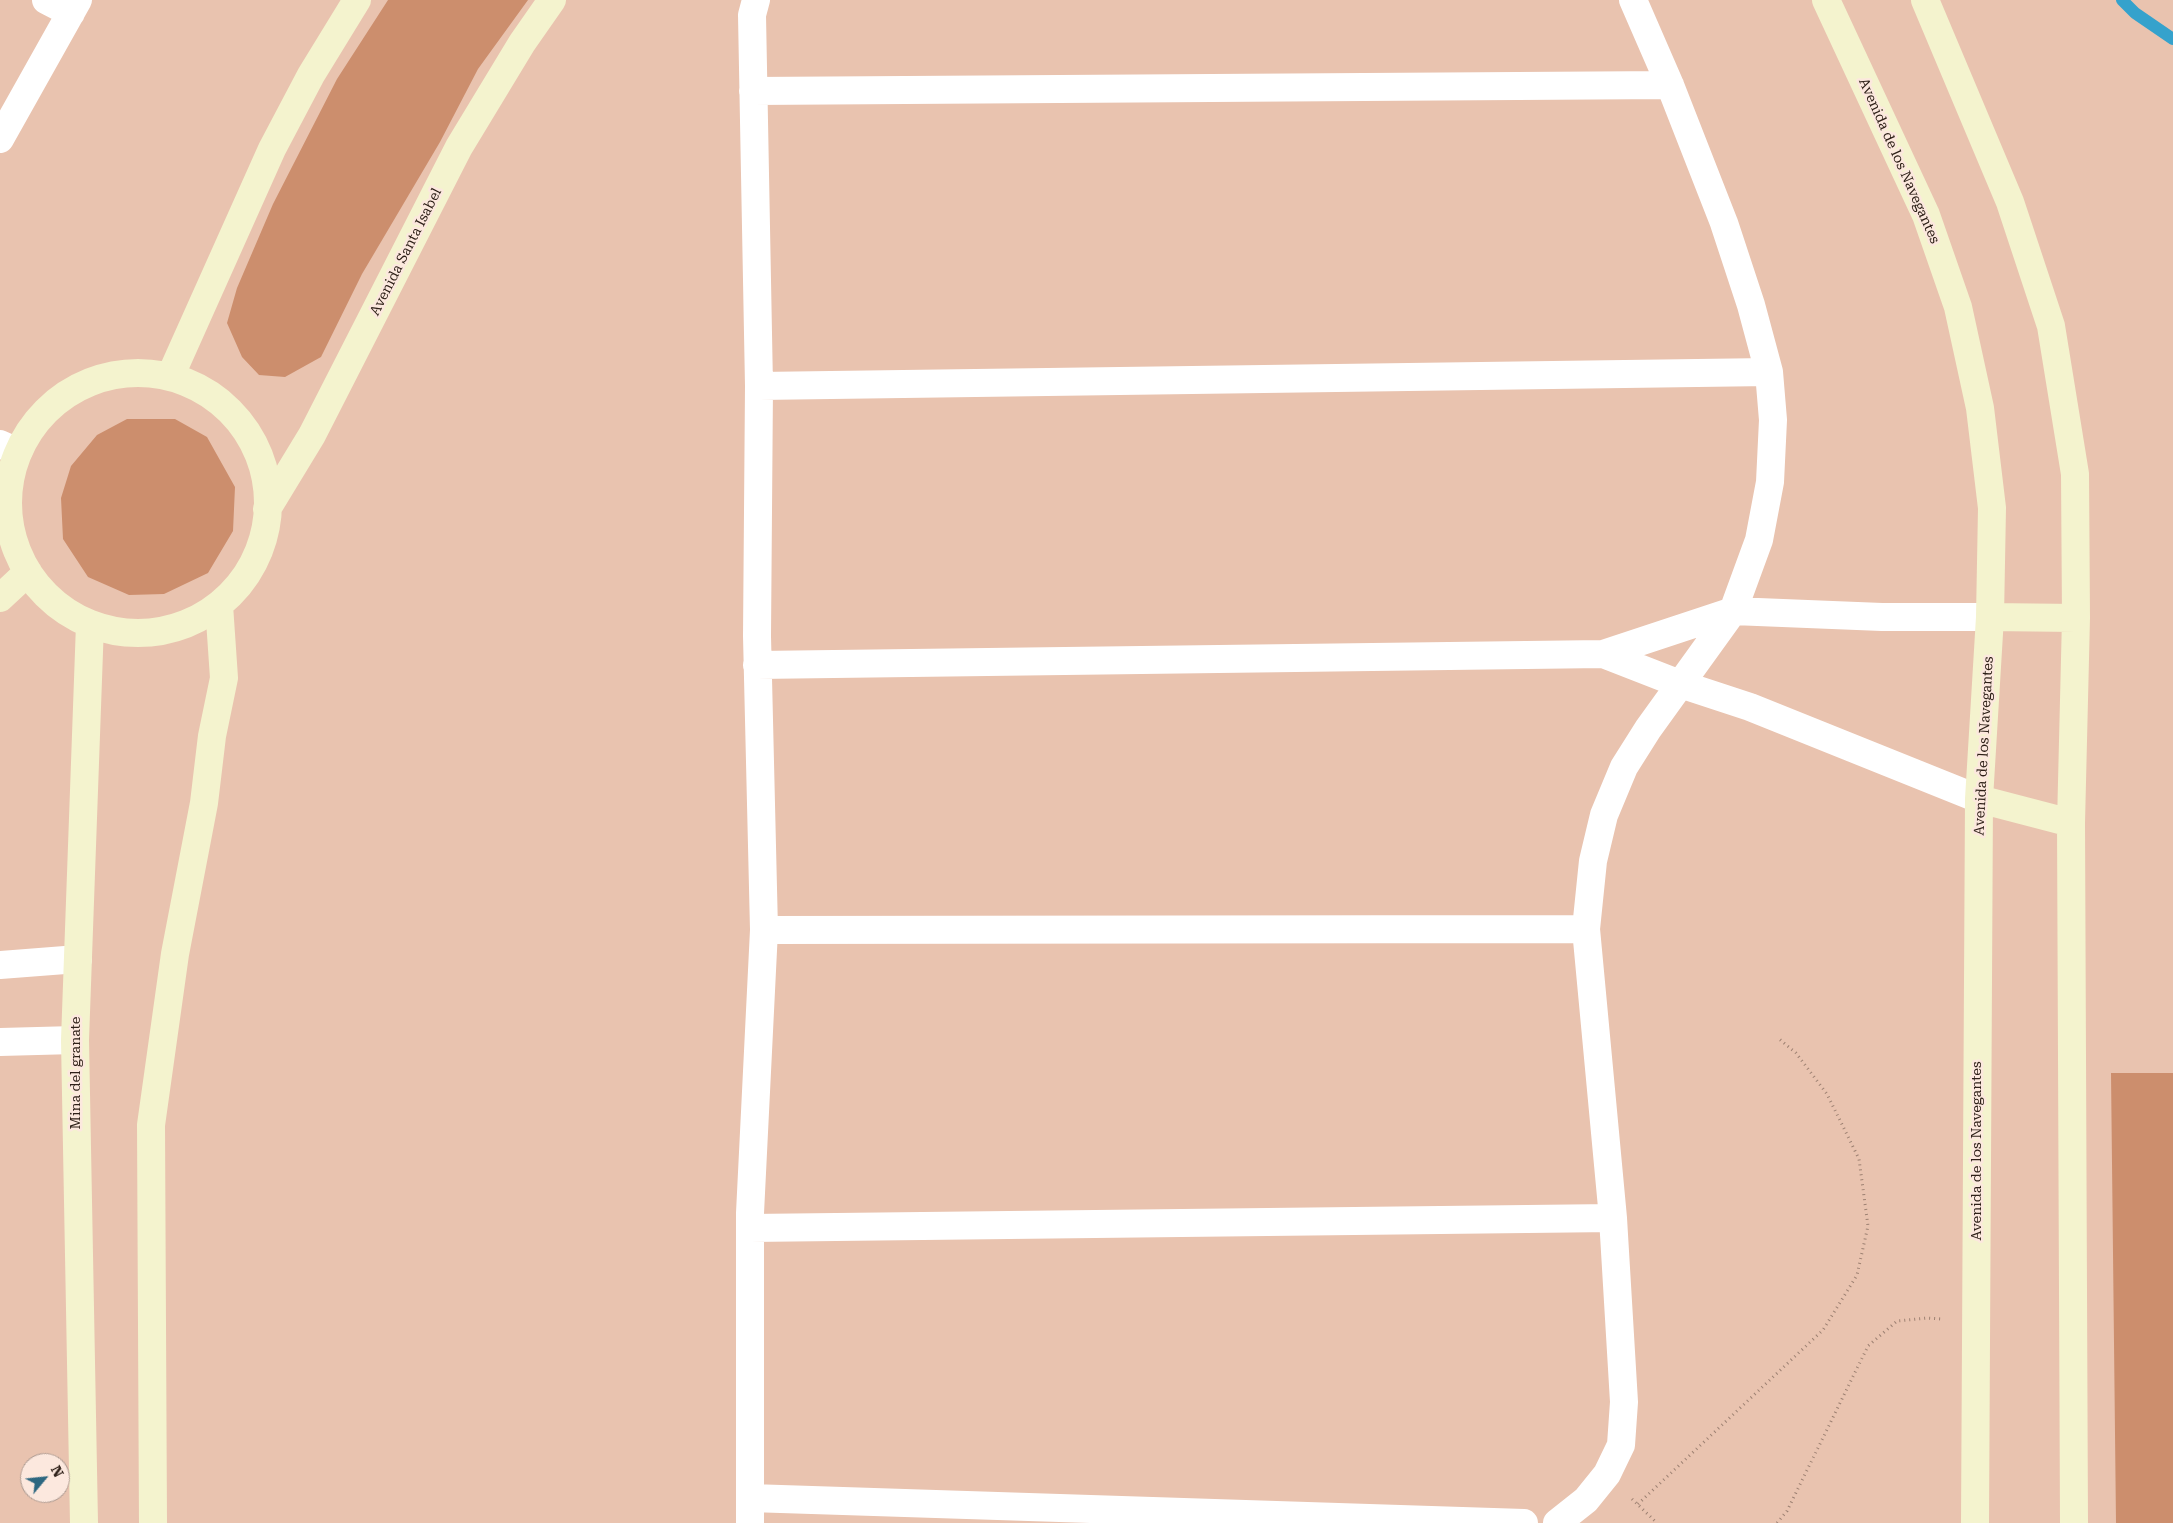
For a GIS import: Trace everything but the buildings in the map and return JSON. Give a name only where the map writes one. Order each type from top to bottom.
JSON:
[{"type":"street","points":[[0,139],[75,7],[46,0]]},
{"type":"street","points":[[170,377],[272,149],[311,75],[357,0]]},
{"type":"street","name":"Avenida Santa Isabel","points":[[268,509],[312,435],[459,147],[522,43],[552,0]]},
{"type":"street","points":[[756,0],[752,15],[760,386],[757,665],[764,930],[750,1228],[750,1510],[1524,1523]]},
{"type":"street","points":[[1557,1523],[1586,1500],[1607,1474],[1621,1445],[1624,1402],[1613,1218],[1586,929],[1593,861],[1604,815],[1624,767],[1680,684],[1733,611],[1759,540],[1770,482],[1773,420],[1768,372],[1751,305],[1724,223],[1670,85],[1633,0]]},
{"type":"street","name":"Avenida de los Navegantes","points":[[1826,0],[1926,215],[1958,307],[1980,408],[1992,508],[1990,617],[1979,798],[1975,1523]]},
{"type":"street","points":[[1925,0],[2010,202],[2051,326],[2075,474],[2076,618],[2070,823],[2074,1523]]},
{"type":"street","points":[[753,91],[1670,85]]},
{"type":"street","points":[[760,386],[1768,372]]},
{"type":"street","points":[[140,373],[170,377],[205,393],[224,407],[245,430],[266,481],[268,509],[263,536],[254,562],[238,586],[219,605],[196,620],[171,629],[144,634],[116,632],[90,624],[65,611],[45,593],[28,572],[14,543],[8,513],[10,482],[9,448],[49,409],[80,386],[109,376],[140,373]]},
{"type":"street","points":[[0,598],[28,572]]},
{"type":"street","points":[[153,1523],[151,1125],[174,954],[204,803],[212,736],[224,678],[219,605]]},
{"type":"street","points":[[757,665],[1603,654],[1733,611],[1882,617],[2076,618]]},
{"type":"street","name":"Mina del granate","points":[[84,1523],[75,1040],[90,624]]},
{"type":"street","points":[[1603,654],[1680,684],[1750,707],[1979,798],[2070,823]]},
{"type":"street","points":[[764,930],[1586,929]]},
{"type":"street","points":[[0,964],[78,959]]},
{"type":"street","points":[[0,1042],[75,1040]]},
{"type":"street","points":[[750,1228],[1613,1218]]},
{"type":"path","points":[[1638,1504],[1823,1330],[1857,1275],[1868,1226],[1859,1159],[1827,1094],[1796,1053],[1778,1038]]},
{"type":"path","points":[[1777,1523],[1788,1511],[1868,1346],[1897,1321],[1927,1318],[1976,1322]]},
{"type":"shaded area","points":[[388,0],[528,0],[478,69],[440,142],[362,274],[321,357],[285,377],[259,375],[242,357],[227,323],[237,288],[273,204],[337,79]]},
{"type":"shaded area","points":[[127,419],[175,419],[207,437],[235,487],[233,531],[208,573],[164,594],[129,595],[88,577],[63,539],[61,498],[71,466],[97,435]]},
{"type":"shaded area","points":[[2111,1073],[2173,1073],[2173,1523],[2116,1523]]},
{"type":"waterway","points":[[2122,0],[2135,13],[2173,39]]}]
